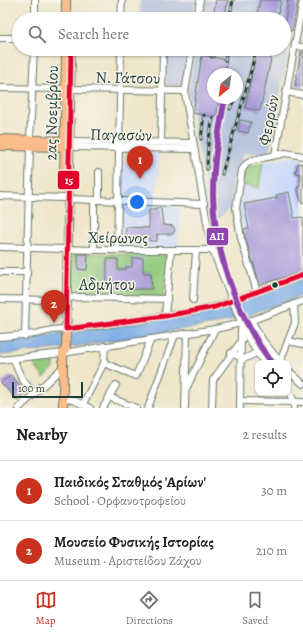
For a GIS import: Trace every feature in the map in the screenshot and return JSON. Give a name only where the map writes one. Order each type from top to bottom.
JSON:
[{"type":"main road","points":[[66,0],[66,12]]},
{"type":"main road","points":[[72,0],[72,12]]},
{"type":"main road","name":"2ας Νοεμβρίου","points":[[63,408],[68,144],[66,56]]},
{"type":"main road","name":"2ας Νοεμβρίου","points":[[68,89],[71,56]]},
{"type":"main road","name":"Παγασών","points":[[0,140],[30,143],[68,144]]},
{"type":"main road","name":"Παγασών","points":[[0,146],[30,143]]},
{"type":"street","points":[[35,0],[35,12]]},
{"type":"street","points":[[121,12],[122,0]]},
{"type":"street","points":[[198,12],[200,0]]},
{"type":"street","name":"Φερρών","points":[[257,292],[239,227],[236,198],[242,171],[245,165],[251,161],[275,155],[303,0]]},
{"type":"street","points":[[0,38],[12,38]]},
{"type":"street","points":[[295,46],[303,47]]},
{"type":"street","points":[[25,336],[34,56]]},
{"type":"street","points":[[117,250],[121,56]]},
{"type":"street","points":[[161,142],[163,56]]},
{"type":"street","points":[[191,56],[185,91],[212,250],[240,322],[256,353],[262,360]]},
{"type":"street","name":"Ν. Γάτσου","points":[[0,88],[185,91]]},
{"type":"street","points":[[286,92],[303,95]]},
{"type":"street","name":"Παγασών","points":[[120,145],[161,142],[194,146]]},
{"type":"street","name":"Παγασών","points":[[68,144],[194,146]]},
{"type":"street","points":[[275,155],[286,153],[303,156]]},
{"type":"street","points":[[94,250],[96,200],[99,172]]},
{"type":"street","points":[[0,196],[204,204]]},
{"type":"street","name":"Χείρωνος","points":[[0,247],[94,250],[212,250]]},
{"type":"street","points":[[165,316],[171,250]]},
{"type":"street","points":[[193,300],[196,250]]},
{"type":"street","points":[[0,272],[27,272]]},
{"type":"street","points":[[0,337],[64,332],[214,307],[233,302],[303,275]]},
{"type":"street","name":"Αδμήτου","points":[[0,299],[167,299]]},
{"type":"street","points":[[0,360],[215,329],[251,320],[303,301]]},
{"type":"street","points":[[281,360],[295,323],[294,304]]},
{"type":"street","points":[[251,320],[263,340],[278,360]]},
{"type":"street","points":[[240,322],[242,340],[240,408]]},
{"type":"street","points":[[185,390],[215,329]]},
{"type":"street","points":[[185,408],[187,333]]},
{"type":"street","points":[[148,408],[175,335]]},
{"type":"street","points":[[104,363],[136,376],[151,339]]},
{"type":"street","points":[[212,408],[213,380],[231,353],[242,340]]},
{"type":"street","points":[[288,341],[303,344]]},
{"type":"street","points":[[83,404],[104,363],[105,346]]},
{"type":"street","points":[[231,353],[241,358],[246,358],[256,353]]},
{"type":"street","points":[[14,358],[20,377],[35,393]]},
{"type":"street","points":[[186,366],[194,370]]},
{"type":"street","points":[[19,408],[63,367]]},
{"type":"street","points":[[291,372],[303,381]]},
{"type":"street","points":[[103,408],[116,385]]},
{"type":"street","points":[[109,397],[136,408]]},
{"type":"street","points":[[63,398],[83,404],[90,408]]},
{"type":"street","points":[[240,401],[267,401],[294,405],[303,402]]},
{"type":"street","points":[[267,401],[267,408]]},
{"type":"shaded area","points":[[140,0],[196,0],[194,12],[139,12]]},
{"type":"shaded area","points":[[204,0],[298,0],[291,37],[291,12],[201,12]]},
{"type":"shaded area","points":[[166,56],[187,56],[181,86],[166,85]]},
{"type":"shaded area","points":[[194,56],[287,56],[269,154],[244,153],[233,182],[231,209],[211,223],[188,90]]},
{"type":"shaded area","points":[[129,152],[159,153],[157,197],[121,195],[122,163],[129,163]]},
{"type":"shaded area","points":[[292,157],[303,159],[303,272],[257,285],[240,217],[239,208],[243,185],[259,188],[263,162]]},
{"type":"shaded area","points":[[121,203],[180,205],[178,248],[121,247]]},
{"type":"green space","points":[[263,162],[259,188],[243,185],[244,173],[248,167]]},
{"type":"green space","points":[[72,253],[169,255],[164,297],[71,294]],"holes":[[[107,259],[118,259],[118,270],[126,269],[126,267],[151,273],[152,289],[135,290],[134,284],[128,289],[107,287]]]},
{"type":"green space","points":[[54,355],[54,368],[44,378],[29,358]]},
{"type":"water","points":[[303,279],[303,295],[249,315],[215,324],[66,348],[0,355],[0,342],[70,333],[217,310]]},
{"type":"building","points":[[216,0],[228,0],[225,12],[214,12]]},
{"type":"building","points":[[260,0],[281,0],[278,12],[257,12]]},
{"type":"building","points":[[288,0],[298,0],[292,31],[291,12],[286,12]]},
{"type":"building","points":[[301,52],[303,52],[303,86],[295,85]]},
{"type":"building","points":[[202,56],[227,60],[226,68],[207,68],[207,104],[219,104],[216,117],[193,113]]},
{"type":"building","points":[[256,56],[272,56],[260,111],[245,108]]},
{"type":"building","points":[[240,120],[251,122],[248,133],[238,131]]},
{"type":"building","points":[[298,163],[303,164],[303,204],[297,187],[300,187],[300,174],[295,173]]},
{"type":"building","points":[[289,192],[294,218],[303,217],[303,271],[260,285],[245,237],[244,229],[249,228],[244,204],[277,198],[276,195]]},
{"type":"building","points":[[156,208],[161,208],[163,225],[173,226],[175,230],[173,234],[157,234],[157,241],[149,241],[149,238],[126,238],[126,227],[149,228],[149,210],[156,210]]},
{"type":"building","points":[[78,254],[88,254],[87,270],[78,269]]},
{"type":"building","points":[[132,258],[143,258],[143,273],[151,273],[152,289],[119,289],[118,287],[107,287],[107,259],[118,259],[118,270],[126,269],[126,267],[132,267]]},
{"type":"building","points":[[11,375],[26,392],[17,400],[1,383]]},
{"type":"railway","points":[[230,12],[233,0]]},
{"type":"railway","points":[[225,60],[226,56]]},
{"type":"railway","points":[[222,174],[254,56]]},
{"type":"railway","points":[[230,109],[232,104]]},
{"type":"railway","points":[[201,139],[204,115]]},
{"type":"railway","points":[[207,169],[208,144],[213,117]]},
{"type":"transit line","name":"15","points":[[71,56],[66,329],[165,316],[215,307],[303,275]]},
{"type":"transit line","name":"ΑΠ","points":[[224,104],[213,183],[214,216],[218,239],[230,284],[239,305],[249,326],[270,360]]},
{"type":"place","name":"Παιδικός Σταθμός 'Αρίων'","points":[[140,179]]},
{"type":"place","name":"Μουσείο Φυσικής Ιστορίας","points":[[54,323]]}]
